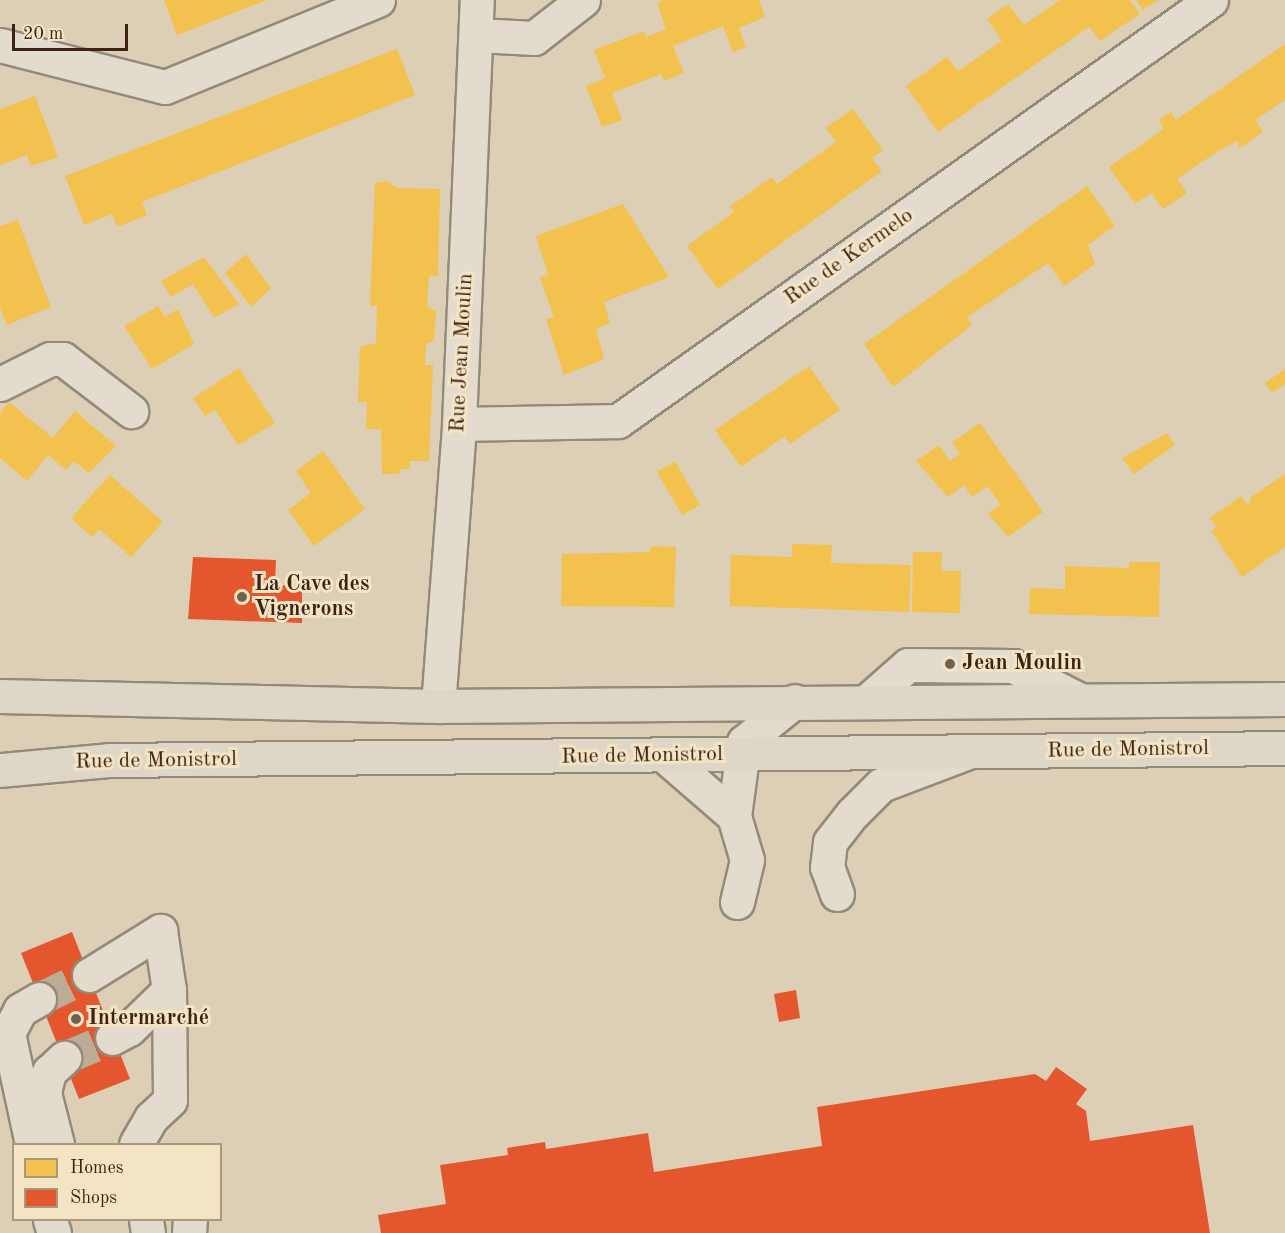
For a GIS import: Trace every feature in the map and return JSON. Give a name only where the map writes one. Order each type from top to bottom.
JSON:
[{"type":"main road","points":[[0,696],[438,706],[795,701],[1285,699]]},
{"type":"main road","name":"Rue de Monistrol","points":[[0,770],[109,760],[667,758],[742,754],[1285,748]]},
{"type":"street","points":[[0,45],[165,87],[338,6],[378,0]]},
{"type":"street","name":"Rue Jean Moulin","points":[[438,706],[459,424],[477,0]]},
{"type":"street","points":[[477,35],[534,38],[583,0]]},
{"type":"street","name":"Rue de Kermelo","points":[[459,424],[618,422],[1211,0]]},
{"type":"street","points":[[0,384],[63,359],[131,411]]},
{"type":"street","points":[[737,902],[747,860],[734,816],[744,742],[760,726],[795,701]]},
{"type":"street","points":[[837,894],[827,867],[831,842],[852,814],[881,785],[970,751]]},
{"type":"street","points":[[667,758],[734,816]]},
{"type":"street","points":[[89,975],[160,931],[168,990],[170,1100],[151,1118],[137,1143]]},
{"type":"street","points":[[112,1038],[129,1029],[168,990]]},
{"type":"street","points":[[32,1143],[8,1032],[20,1010],[39,999]]},
{"type":"street","points":[[57,1143],[44,1093],[49,1072],[64,1059]]},
{"type":"building: Homes","points":[[164,0],[267,0],[177,35]]},
{"type":"building: Homes","points":[[664,0],[759,0],[765,17],[739,28],[746,47],[733,52],[723,26],[673,46],[684,73],[664,81],[661,74],[612,93],[622,120],[602,127],[586,86],[605,78],[594,50],[644,31],[646,37],[666,29],[657,3]]},
{"type":"building: Homes","points":[[1060,0],[1130,0],[1140,14],[1100,41],[1089,27],[938,132],[906,86],[947,57],[958,71],[1002,41],[987,19],[1008,4],[1024,25]]},
{"type":"building: Homes","points":[[1136,0],[1158,0],[1143,10]]},
{"type":"building: Homes","points":[[1285,44],[1285,100],[1255,120],[1263,132],[1240,148],[1237,141],[1177,179],[1187,193],[1163,209],[1151,193],[1135,204],[1109,167],[1164,129],[1159,120],[1171,112],[1176,120]]},
{"type":"building: Homes","points":[[397,49],[415,95],[142,202],[147,215],[117,227],[112,214],[84,225],[65,176]]},
{"type":"building: Homes","points":[[35,96],[58,157],[31,166],[27,155],[0,165],[0,109]]},
{"type":"building: Homes","points":[[853,109],[883,150],[872,158],[882,171],[718,289],[687,246],[734,212],[730,206],[772,177],[777,184],[836,142],[826,128]]},
{"type":"building: Homes","points":[[387,181],[397,188],[440,189],[438,276],[429,276],[427,307],[436,311],[434,341],[426,344],[425,365],[433,365],[429,461],[410,461],[410,469],[400,469],[399,474],[382,474],[381,429],[366,429],[367,402],[358,402],[360,347],[376,343],[377,306],[370,306],[375,183]]},
{"type":"building: Homes","points":[[1087,186],[1115,226],[1088,245],[1095,264],[1064,286],[1048,263],[967,317],[972,325],[893,387],[864,344]]},
{"type":"building: Homes","points":[[623,204],[669,277],[604,302],[610,323],[596,329],[604,359],[564,375],[546,319],[554,317],[540,278],[548,274],[536,236]]},
{"type":"building: Homes","points":[[18,220],[51,307],[7,325],[0,308],[0,226]]},
{"type":"building: Homes","points":[[246,254],[271,288],[251,307],[225,273]]},
{"type":"building: Homes","points":[[204,257],[239,304],[214,318],[193,284],[171,297],[161,281]]},
{"type":"building: Homes","points":[[158,306],[165,317],[178,309],[194,344],[152,369],[124,326]]},
{"type":"building: Homes","points":[[809,366],[840,410],[790,444],[785,436],[741,467],[715,430]]},
{"type":"building: Homes","points":[[239,368],[275,423],[238,445],[215,410],[205,416],[193,398]]},
{"type":"building: Homes","points":[[1285,369],[1285,384],[1272,393],[1265,383]]},
{"type":"building: Homes","points":[[9,402],[53,438],[75,411],[116,446],[89,473],[74,461],[66,470],[48,455],[27,481],[0,458],[0,413]]},
{"type":"building: Homes","points":[[980,423],[1043,512],[1008,537],[988,513],[1001,505],[987,486],[972,497],[964,485],[948,497],[916,461],[939,445],[950,461],[960,454],[952,442]]},
{"type":"building: Homes","points":[[1167,433],[1175,445],[1134,474],[1122,458]]},
{"type":"building: Homes","points":[[323,451],[365,509],[314,546],[288,510],[311,493],[296,471]]},
{"type":"building: Homes","points":[[675,461],[700,505],[682,515],[657,472]]},
{"type":"building: Homes","points":[[1285,474],[1285,547],[1242,577],[1211,531],[1217,527],[1210,518],[1241,496],[1248,506],[1251,497]]},
{"type":"building: Homes","points":[[110,475],[163,522],[131,557],[99,529],[92,537],[71,518]]},
{"type":"building: Homes","points":[[792,544],[832,545],[831,563],[911,565],[909,612],[730,606],[731,555],[792,557]]},
{"type":"building: Homes","points":[[651,546],[676,547],[674,607],[561,606],[562,554],[650,552]]},
{"type":"building: Homes","points":[[913,552],[942,552],[941,571],[961,571],[960,613],[912,612]]},
{"type":"building: Homes","points":[[1129,562],[1160,562],[1159,617],[1029,614],[1030,588],[1065,589],[1065,566],[1129,568]]},
{"type":"building: Shops","points":[[193,557],[276,560],[275,585],[302,586],[302,623],[188,619]]},
{"type":"building: Shops","name":"Intermarché","points":[[72,932],[130,1079],[79,1099],[21,953]]},
{"type":"building: Shops","points":[[796,990],[800,1018],[779,1022],[774,994]]},
{"type":"building: Shops","points":[[1056,1067],[1087,1089],[1076,1104],[1086,1111],[1090,1141],[1193,1125],[1210,1233],[381,1233],[378,1215],[446,1204],[440,1165],[508,1155],[507,1148],[545,1142],[546,1149],[648,1133],[654,1172],[822,1146],[817,1107],[1035,1074],[1046,1081]]},
{"type":"tunnel","points":[[39,999],[89,975]]},
{"type":"tunnel","points":[[64,1058],[112,1038]]},
{"type":"place","name":"La Cave des Vignerons","points":[[242,597]]},
{"type":"place","name":"Jean Moulin","points":[[950,664]]},
{"type":"place","name":"Intermarché","points":[[76,1019]]}]
